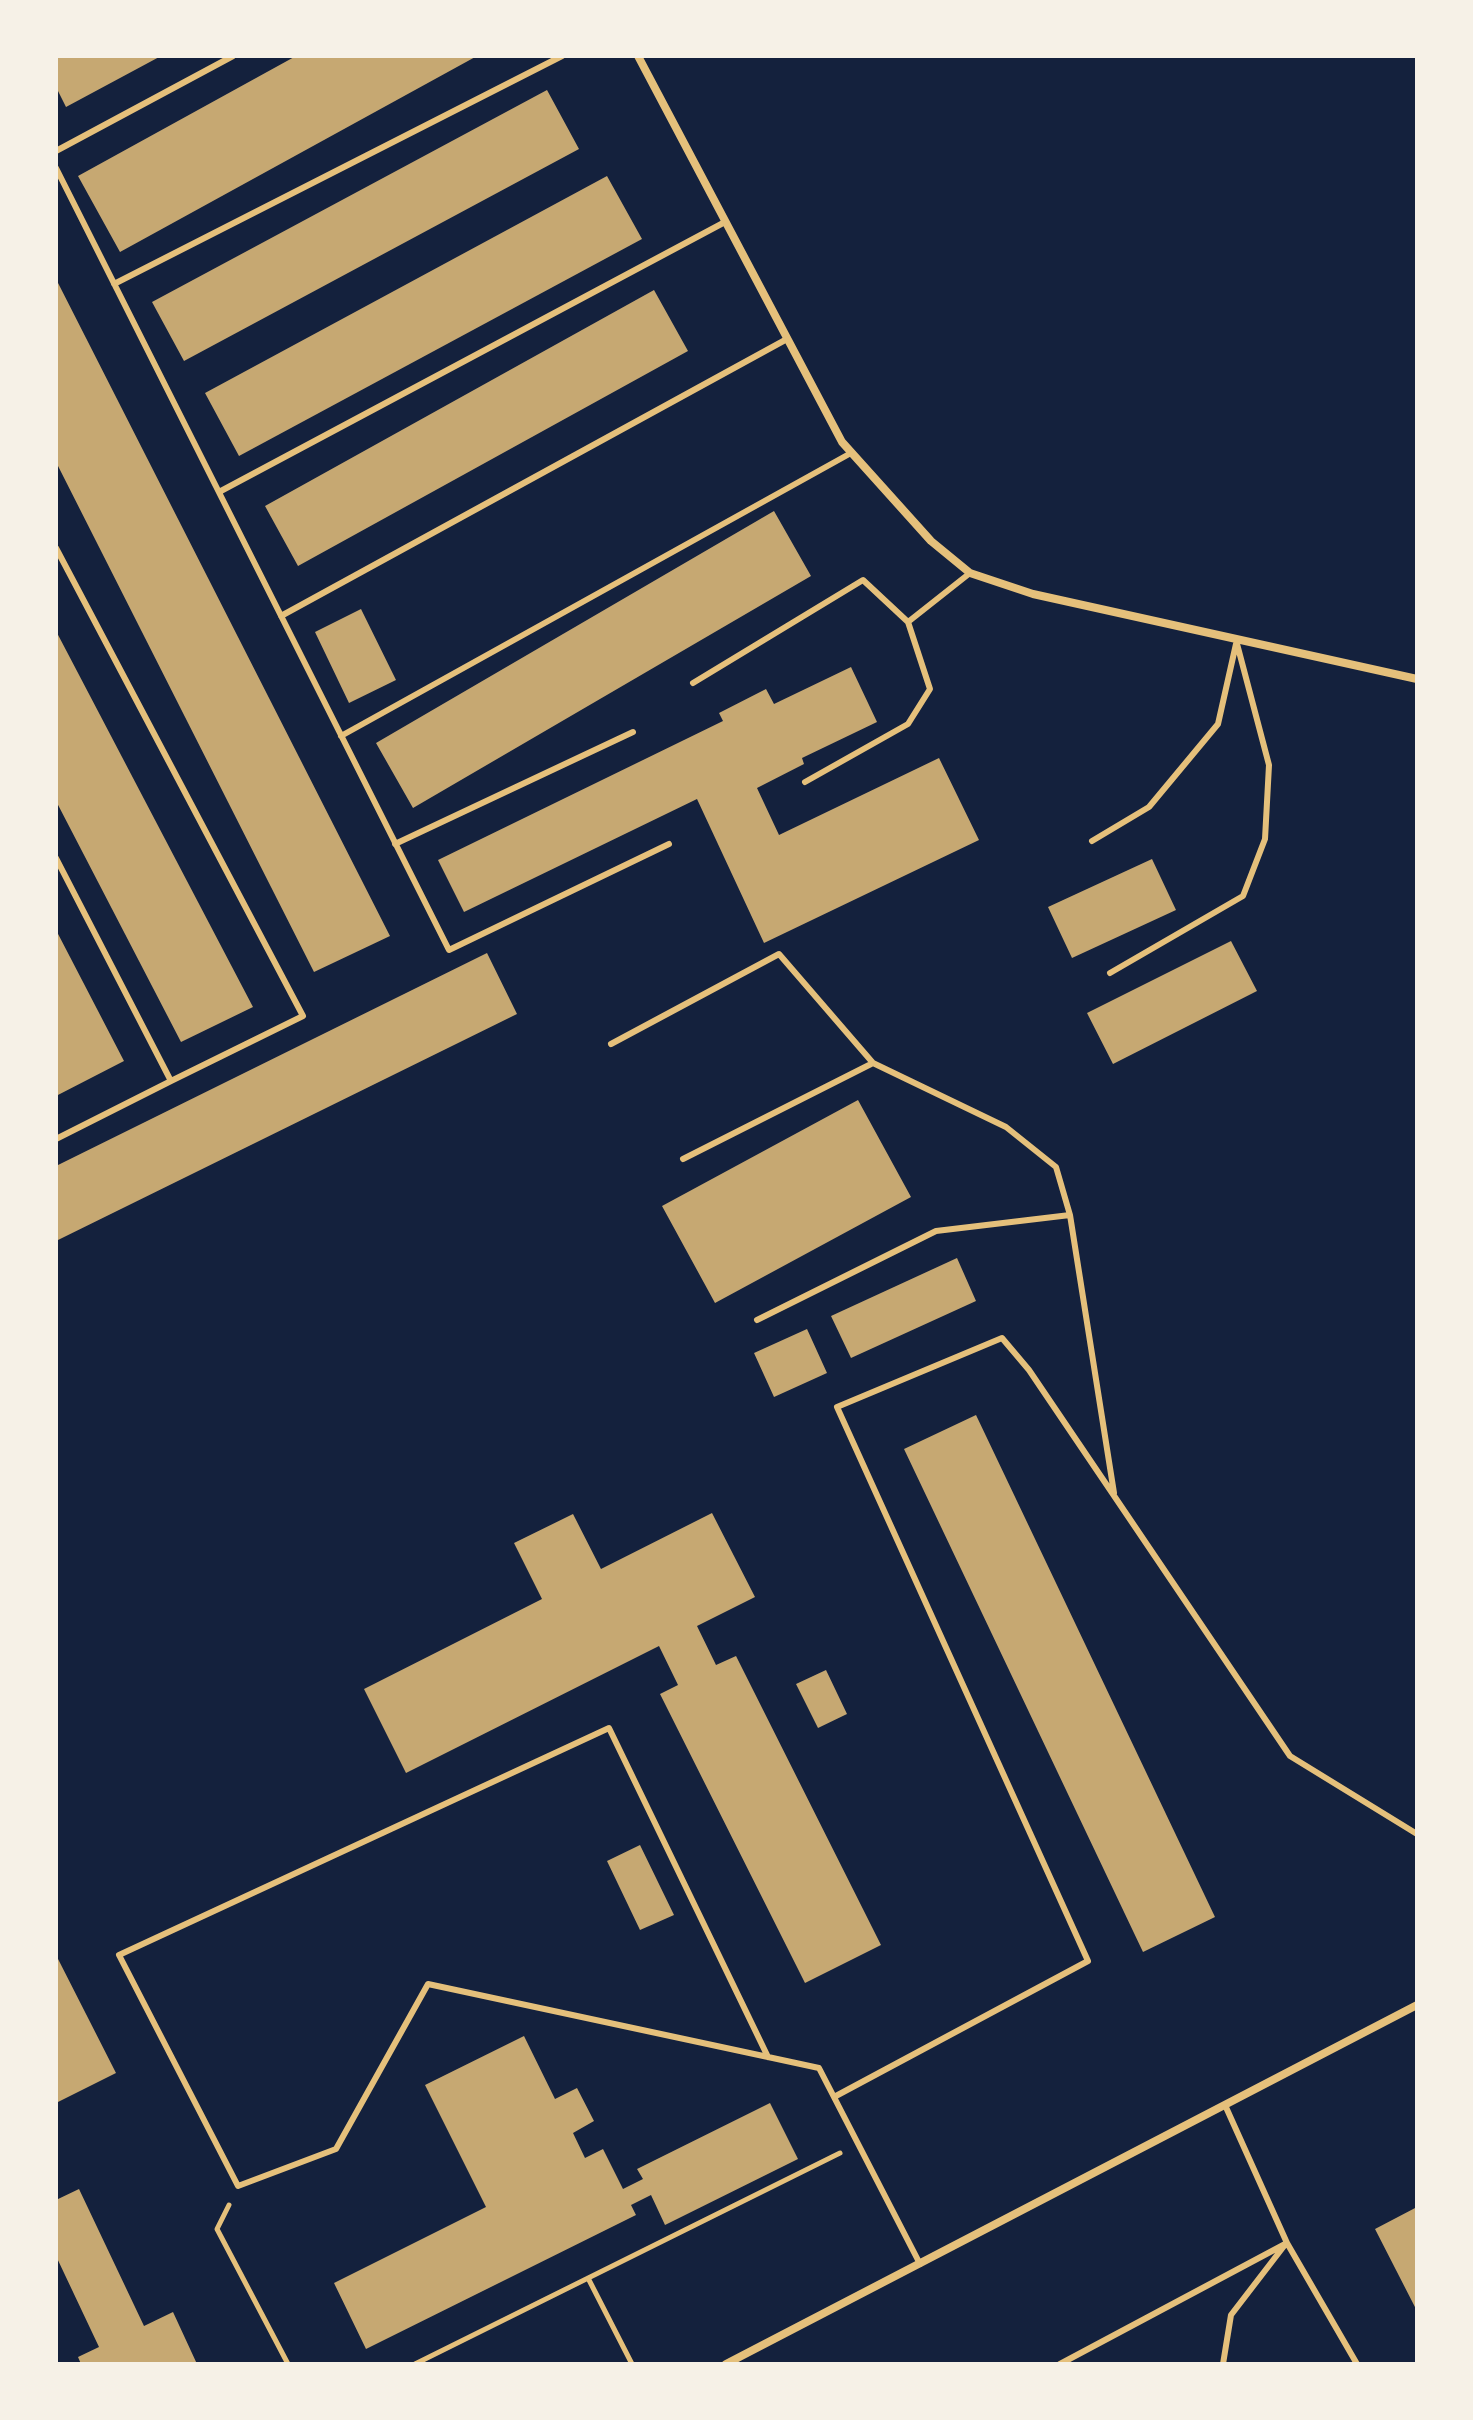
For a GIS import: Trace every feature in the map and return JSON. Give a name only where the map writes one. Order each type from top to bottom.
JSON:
[{"type":"street","points":[[638,56],[842,442],[931,541],[970,573],[1033,594],[1417,679]]},
{"type":"street","points":[[726,2364],[1417,2005]]},
{"type":"lane","points":[[56,151],[233,56]]},
{"type":"lane","points":[[114,284],[562,56]]},
{"type":"lane","points":[[56,168],[449,950],[669,844]]},
{"type":"lane","points":[[219,492],[725,222]]},
{"type":"lane","points":[[281,616],[787,339]]},
{"type":"lane","points":[[341,736],[851,453]]},
{"type":"lane","points":[[56,548],[303,1016],[58,1138],[56,1127]]},
{"type":"lane","points":[[908,622],[970,573]]},
{"type":"lane","points":[[693,683],[863,580],[908,622],[930,689],[908,724],[805,782]]},
{"type":"lane","points":[[1092,841],[1149,807],[1218,724],[1236,640]]},
{"type":"lane","points":[[1110,973],[1243,896],[1265,839],[1269,765],[1236,640]]},
{"type":"lane","points":[[395,844],[633,732]]},
{"type":"lane","points":[[56,858],[171,1081]]},
{"type":"lane","points":[[611,1044],[779,954],[873,1063],[1006,1127],[1056,1167],[1070,1215],[1115,1496]]},
{"type":"lane","points":[[683,1159],[873,1063]]},
{"type":"lane","points":[[757,1320],[936,1231],[1070,1215]]},
{"type":"lane","points":[[834,2097],[1088,1961],[837,1407],[1002,1338],[1029,1370],[1290,1756],[1417,1834]]},
{"type":"lane","points":[[768,2057],[609,1728],[119,1955],[238,2186],[336,2149],[428,1984],[819,2068],[920,2264]]},
{"type":"lane","points":[[1225,2105],[1287,2243],[1357,2364]]},
{"type":"lane","points":[[1060,2364],[1287,2243]]},
{"type":"lane","points":[[1223,2364],[1231,2315],[1287,2243]]},
{"type":"path","points":[[415,2364],[858,2144]]},
{"type":"path","points":[[238,2186],[217,2229],[288,2364]]},
{"type":"path","points":[[588,2278],[632,2364]]},
{"type":"building","points":[[56,56],[161,56],[66,107],[56,87]]},
{"type":"building","points":[[296,56],[477,56],[120,252],[78,176]]},
{"type":"building","points":[[547,90],[579,149],[184,361],[152,302]]},
{"type":"building","points":[[607,176],[642,239],[239,456],[205,393]]},
{"type":"building","points":[[56,279],[390,936],[314,972],[56,462]]},
{"type":"building","points":[[654,290],[688,351],[298,566],[265,506]]},
{"type":"building","points":[[774,511],[811,576],[413,808],[376,743]]},
{"type":"building","points":[[361,609],[396,680],[349,703],[315,632]]},
{"type":"building","points":[[56,631],[253,1007],[181,1042],[56,801]]},
{"type":"building","points":[[851,667],[877,722],[802,758],[804,764],[757,788],[779,835],[939,758],[979,840],[764,943],[697,799],[464,912],[438,860],[723,721],[719,713],[766,689],[774,704]]},
{"type":"building","points":[[1152,859],[1176,910],[1072,958],[1048,907]]},
{"type":"building","points":[[56,930],[124,1061],[56,1096]]},
{"type":"building","points":[[1231,941],[1257,991],[1113,1064],[1087,1013]]},
{"type":"building","points":[[487,953],[517,1014],[56,1241],[56,1166]]},
{"type":"building","points":[[858,1100],[911,1197],[715,1303],[662,1206]]},
{"type":"building","points":[[957,1258],[976,1301],[851,1358],[831,1316]]},
{"type":"building","points":[[807,1329],[827,1373],[774,1397],[754,1353]]},
{"type":"building","points":[[976,1415],[1215,1917],[1143,1952],[904,1449]]},
{"type":"building","points":[[712,1513],[755,1597],[697,1626],[716,1665],[736,1656],[881,1945],[805,1983],[660,1694],[678,1685],[659,1646],[406,1773],[364,1689],[542,1599],[514,1543],[573,1514],[601,1569]]},
{"type":"building","points":[[826,1670],[847,1714],[818,1728],[796,1684]]},
{"type":"building","points":[[640,1845],[674,1915],[640,1930],[607,1861]]},
{"type":"building","points":[[56,1955],[116,2073],[56,2103]]},
{"type":"building","points":[[524,2036],[555,2099],[577,2088],[594,2121],[573,2133],[585,2158],[603,2149],[623,2189],[643,2179],[637,2169],[770,2103],[798,2159],[665,2225],[651,2195],[631,2205],[636,2215],[366,2349],[334,2283],[486,2207],[425,2085]]},
{"type":"building","points":[[79,2189],[144,2326],[173,2312],[197,2364],[81,2364],[78,2357],[99,2347],[56,2256],[56,2200]]},
{"type":"building","points":[[1417,2207],[1417,2311],[1375,2229]]}]
